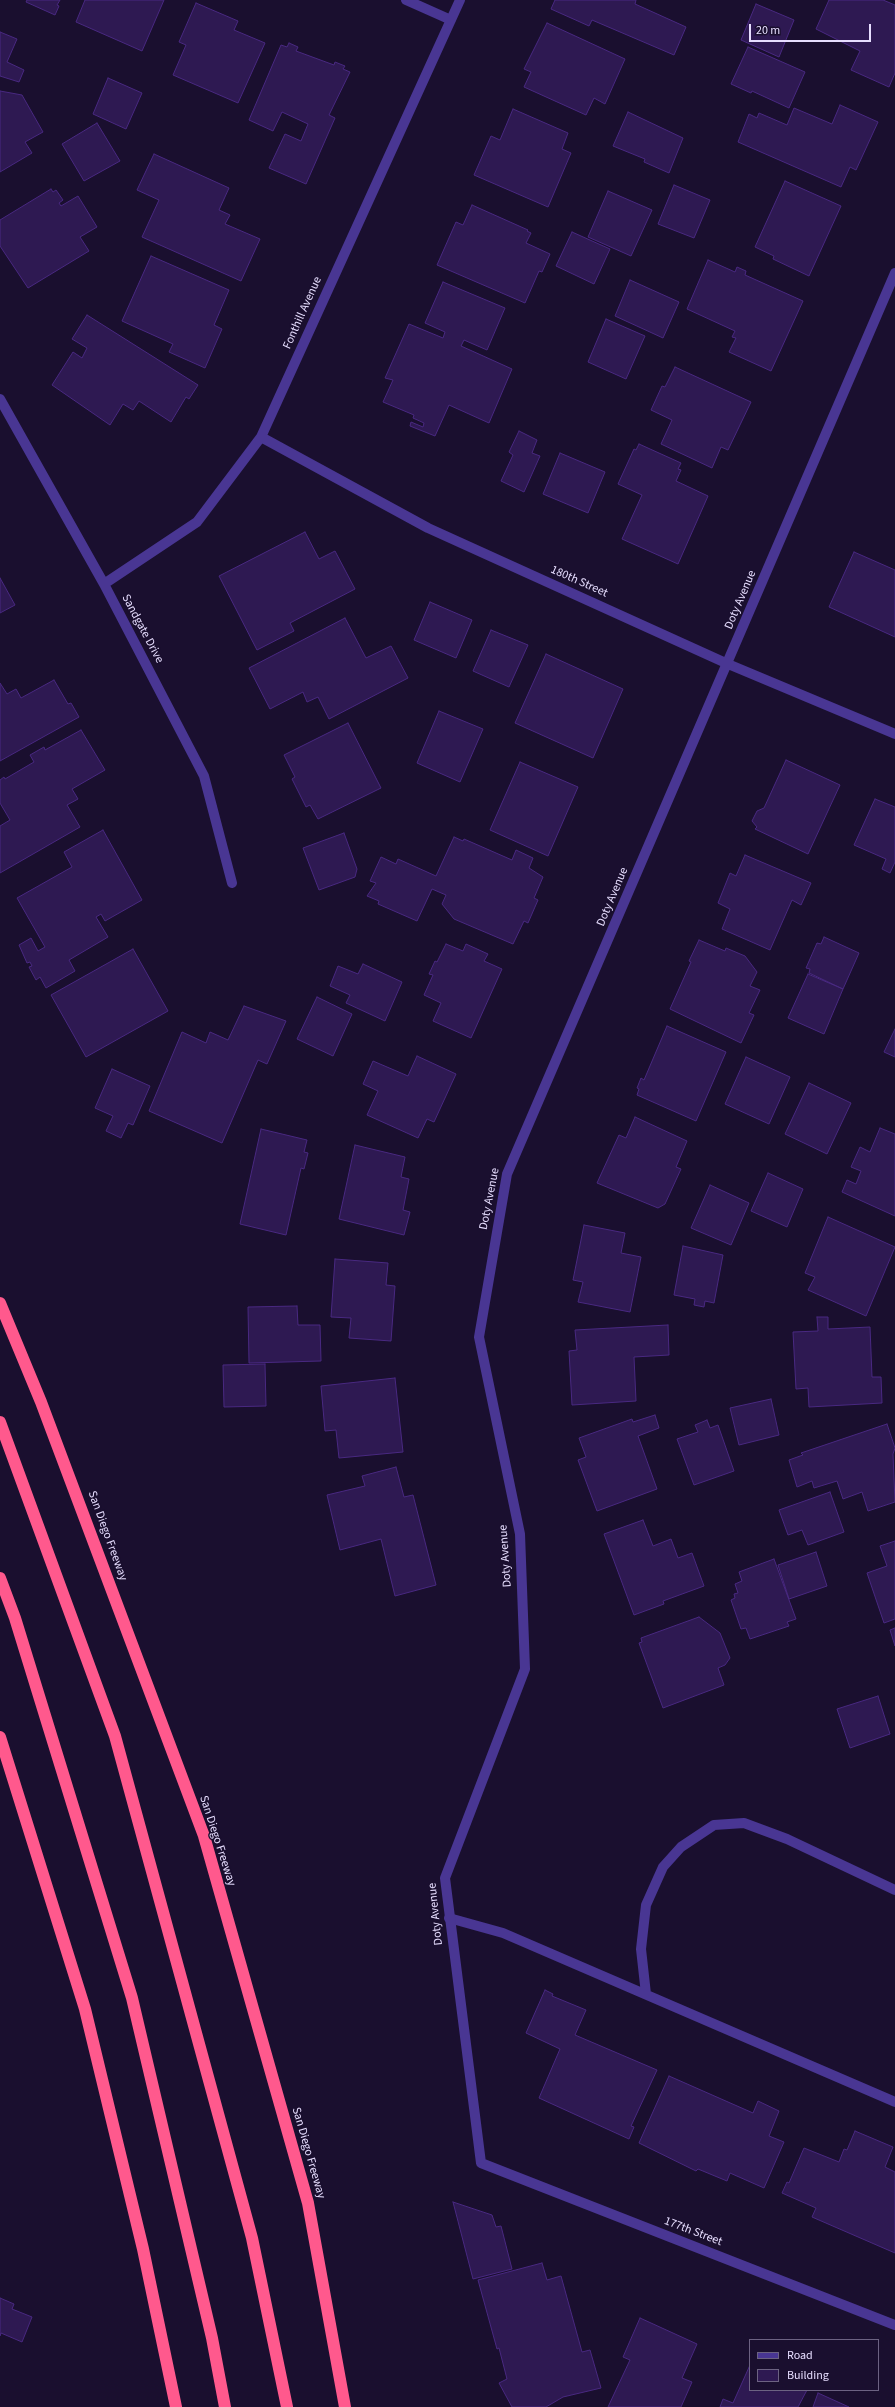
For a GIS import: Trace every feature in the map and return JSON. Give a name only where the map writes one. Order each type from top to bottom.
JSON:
[{"type":"highway","name":"San Diego Freeway","points":[[0,1303],[44,1410],[204,1836],[308,2203],[346,2407]]},
{"type":"highway","points":[[0,1422],[115,1736],[252,2238],[287,2407]]},
{"type":"highway","points":[[0,1578],[15,1618],[132,1998],[212,2338],[225,2407]]},
{"type":"highway","points":[[0,1737],[85,2009],[143,2249],[176,2407]]},
{"type":"street","points":[[406,0],[451,20]]},
{"type":"street","name":"Fonthill Avenue","points":[[104,584],[197,522],[261,437],[460,0]]},
{"type":"street","name":"Doty Avenue","points":[[481,2163],[444,1878],[525,1669],[520,1534],[478,1337],[507,1174],[728,664],[895,273]]},
{"type":"street","name":"Sandgate Drive","points":[[0,398],[104,584],[204,776],[232,883]]},
{"type":"street","name":"180th Street","points":[[261,437],[428,528],[728,664],[895,734]]},
{"type":"street","points":[[646,1994],[641,1949],[646,1905],[663,1867],[681,1847],[714,1825],[744,1822],[787,1839],[895,1890]]},
{"type":"street","points":[[449,1918],[503,1933],[895,2102]]},
{"type":"street","name":"177th Street","points":[[481,2163],[895,2325]]},
{"type":"building","points":[[27,0],[60,0],[57,5],[59,6],[55,15],[26,2]]},
{"type":"building","points":[[85,0],[164,0],[142,51],[76,22]]},
{"type":"building","points":[[555,0],[636,0],[635,4],[686,27],[674,55],[592,20],[589,26],[551,9]]},
{"type":"building","points":[[829,0],[883,0],[895,5],[895,73],[889,87],[851,70],[860,51],[816,29]]},
{"type":"building","points":[[196,3],[238,21],[234,30],[265,43],[238,103],[173,75],[186,45],[179,42]]},
{"type":"building","points":[[756,4],[794,20],[779,57],[741,40]]},
{"type":"building","points":[[547,23],[625,59],[605,104],[594,98],[586,115],[524,87],[531,72],[524,69]]},
{"type":"building","points":[[0,32],[17,39],[7,62],[24,70],[19,82],[0,76]]},
{"type":"building","points":[[289,43],[298,47],[296,51],[334,65],[335,62],[345,66],[343,69],[350,72],[329,115],[335,118],[306,184],[269,168],[285,134],[301,141],[308,124],[282,112],[273,131],[249,120],[281,45],[287,47]]},
{"type":"building","points":[[748,47],[805,72],[789,108],[752,91],[751,93],[731,84]]},
{"type":"building","points":[[108,78],[142,93],[126,129],[93,114]]},
{"type":"building","points":[[0,91],[22,95],[43,132],[25,142],[32,153],[0,172]]},
{"type":"building","points":[[840,105],[878,122],[856,170],[850,167],[841,187],[738,142],[749,114],[757,118],[759,113],[787,125],[794,108],[832,124]]},
{"type":"building","points":[[513,109],[568,133],[562,149],[571,153],[548,207],[474,175],[491,136],[500,140]]},
{"type":"building","points":[[628,112],[683,138],[669,173],[644,162],[645,159],[613,146]]},
{"type":"building","points":[[97,123],[120,161],[84,181],[62,144]]},
{"type":"building","points":[[154,154],[229,188],[219,210],[230,215],[225,224],[260,239],[241,281],[142,237],[159,200],[137,190]]},
{"type":"building","points":[[785,181],[841,206],[809,276],[773,259],[774,256],[755,247]]},
{"type":"building","points":[[674,185],[710,200],[694,238],[658,224]]},
{"type":"building","points":[[51,189],[53,192],[56,190],[63,200],[59,203],[61,206],[78,196],[97,227],[80,237],[89,251],[28,288],[0,246],[0,220]]},
{"type":"building","points":[[608,191],[652,210],[631,256],[588,237]]},
{"type":"building","points":[[472,205],[528,230],[527,231],[531,233],[526,243],[550,254],[542,272],[539,271],[525,303],[437,265],[456,222],[463,225]]},
{"type":"building","points":[[572,232],[610,249],[594,284],[556,266]]},
{"type":"building","points":[[151,256],[229,290],[214,325],[222,329],[205,368],[169,352],[173,344],[122,321]]},
{"type":"building","points":[[708,260],[735,272],[737,267],[746,271],[745,275],[803,301],[771,371],[729,352],[736,338],[732,337],[735,331],[687,309]]},
{"type":"building","points":[[630,280],[679,302],[663,338],[615,316]]},
{"type":"building","points":[[443,282],[505,308],[487,350],[464,340],[461,346],[512,369],[489,423],[449,405],[435,436],[410,426],[411,422],[423,427],[424,423],[413,418],[414,415],[383,402],[393,380],[385,378],[409,324],[443,338],[445,332],[425,323]]},
{"type":"building","points":[[87,315],[198,385],[189,399],[186,397],[171,422],[139,401],[133,410],[123,404],[110,425],[52,385],[73,352],[82,358],[87,348],[72,339]]},
{"type":"building","points":[[606,319],[645,336],[626,379],[588,362]]},
{"type":"building","points":[[675,367],[751,402],[728,450],[721,447],[712,468],[661,444],[672,420],[651,410],[662,386],[665,387]]},
{"type":"building","points":[[519,431],[537,440],[532,453],[540,456],[524,492],[501,481],[513,455],[509,452]]},
{"type":"building","points":[[639,444],[681,463],[678,469],[681,470],[676,481],[708,496],[678,564],[622,539],[642,495],[618,484],[634,449],[636,450]]},
{"type":"building","points":[[560,453],[605,472],[588,513],[543,494]]},
{"type":"building","points":[[305,532],[319,559],[335,551],[355,589],[290,623],[294,631],[257,650],[219,576]]},
{"type":"building","points":[[854,552],[895,570],[895,637],[829,607]]},
{"type":"building","points":[[0,578],[15,605],[0,613]]},
{"type":"building","points":[[430,602],[472,620],[456,658],[414,640]]},
{"type":"building","points":[[345,618],[366,658],[391,646],[408,678],[329,719],[318,697],[307,702],[303,692],[270,709],[249,668]]},
{"type":"building","points":[[491,630],[528,645],[509,687],[473,671]]},
{"type":"building","points":[[546,654],[623,689],[593,758],[515,723]]},
{"type":"building","points":[[54,680],[68,704],[71,703],[79,717],[0,761],[0,683],[7,694],[16,689],[21,698]]},
{"type":"building","points":[[439,711],[483,729],[460,782],[417,763]]},
{"type":"building","points":[[348,723],[381,788],[318,819],[310,805],[306,807],[292,779],[295,777],[284,755]]},
{"type":"building","points":[[81,730],[105,770],[72,789],[78,799],[67,805],[80,827],[0,873],[0,826],[10,820],[0,803],[0,780],[4,777],[5,779],[34,762],[30,755],[44,747],[45,750]]},
{"type":"building","points":[[786,760],[840,785],[808,854],[755,829],[757,827],[752,821],[757,811],[764,808]]},
{"type":"building","points":[[520,762],[578,787],[548,856],[490,830]]},
{"type":"building","points":[[875,799],[895,807],[895,862],[890,873],[882,869],[886,859],[854,845]]},
{"type":"building","points":[[103,830],[142,900],[105,921],[101,914],[96,917],[108,937],[69,960],[75,971],[46,988],[40,977],[36,980],[29,967],[32,966],[30,962],[27,963],[19,945],[31,938],[38,951],[45,947],[17,898],[72,867],[64,852]]},
{"type":"building","points":[[344,833],[357,869],[355,877],[319,890],[303,848]]},
{"type":"building","points":[[454,837],[463,841],[464,839],[512,860],[516,850],[533,858],[529,868],[543,877],[534,898],[538,900],[528,923],[524,921],[513,944],[454,919],[442,904],[446,895],[432,889],[417,921],[378,904],[379,901],[367,896],[376,883],[370,881],[381,857],[396,864],[398,859],[436,876]]},
{"type":"building","points":[[745,855],[811,883],[801,905],[792,900],[770,950],[722,929],[730,909],[718,903],[730,873],[736,876]]},
{"type":"building","points":[[824,937],[859,953],[843,989],[809,973],[810,969],[806,968],[817,943],[821,944]]},
{"type":"building","points":[[699,940],[725,951],[726,948],[745,956],[757,972],[750,986],[760,990],[749,1013],[754,1015],[741,1043],[670,1009]]},
{"type":"building","points":[[446,944],[463,951],[466,944],[488,954],[484,961],[502,969],[471,1038],[433,1021],[441,1003],[424,995],[433,975],[429,974]]},
{"type":"building","points":[[133,949],[168,1011],[86,1057],[51,995]]},
{"type":"building","points":[[363,964],[402,982],[385,1021],[346,1003],[350,995],[330,986],[338,966],[358,974]]},
{"type":"building","points":[[808,974],[843,989],[824,1034],[788,1018]]},
{"type":"building","points":[[317,997],[352,1014],[333,1056],[297,1039]]},
{"type":"building","points":[[244,1006],[286,1021],[267,1064],[258,1060],[222,1143],[149,1111],[182,1032],[206,1043],[210,1032],[228,1040]]},
{"type":"building","points":[[667,1026],[726,1052],[696,1121],[637,1095],[639,1089],[637,1088],[641,1078],[644,1080]]},
{"type":"building","points":[[895,1029],[895,1057],[884,1052]]},
{"type":"building","points":[[417,1056],[456,1074],[434,1122],[427,1119],[418,1138],[367,1115],[378,1091],[363,1084],[373,1061],[408,1076]]},
{"type":"building","points":[[746,1057],[790,1077],[769,1124],[725,1104]]},
{"type":"building","points":[[112,1069],[150,1086],[133,1125],[128,1123],[121,1138],[106,1131],[113,1116],[95,1108]]},
{"type":"building","points":[[809,1083],[851,1103],[827,1154],[785,1134]]},
{"type":"building","points":[[635,1117],[687,1141],[676,1167],[681,1169],[665,1204],[658,1208],[597,1183],[619,1135],[626,1138]]},
{"type":"building","points":[[880,1128],[895,1134],[895,1216],[842,1192],[847,1180],[856,1184],[861,1171],[851,1167],[860,1147],[870,1152]]},
{"type":"building","points":[[261,1129],[307,1140],[304,1152],[308,1153],[304,1169],[301,1168],[286,1235],[240,1224]]},
{"type":"building","points":[[355,1145],[405,1157],[401,1177],[409,1179],[403,1210],[410,1212],[404,1235],[339,1219]]},
{"type":"building","points":[[768,1173],[803,1189],[787,1227],[751,1211]]},
{"type":"building","points":[[710,1185],[749,1203],[731,1245],[691,1228]]},
{"type":"building","points":[[828,1217],[895,1247],[866,1316],[808,1290],[815,1277],[805,1273]]},
{"type":"building","points":[[584,1225],[625,1233],[621,1253],[641,1257],[630,1312],[578,1302],[583,1282],[573,1280]]},
{"type":"building","points":[[683,1246],[723,1255],[714,1303],[705,1301],[704,1307],[694,1305],[695,1299],[674,1295]]},
{"type":"building","points":[[335,1259],[388,1263],[386,1285],[395,1286],[391,1341],[349,1338],[351,1318],[331,1317]]},
{"type":"building","points":[[297,1306],[298,1325],[320,1325],[321,1361],[249,1363],[248,1307]]},
{"type":"building","points":[[817,1317],[828,1317],[828,1329],[870,1327],[872,1377],[881,1377],[882,1403],[809,1407],[808,1388],[796,1389],[793,1332],[818,1331]]},
{"type":"building","points":[[668,1325],[669,1355],[634,1357],[636,1401],[572,1405],[569,1351],[577,1350],[575,1330]]},
{"type":"building","points":[[265,1364],[266,1406],[224,1407],[223,1365]]},
{"type":"building","points":[[395,1378],[403,1452],[339,1458],[336,1430],[325,1431],[321,1386]]},
{"type":"building","points":[[771,1399],[779,1435],[739,1445],[730,1408]]},
{"type":"building","points":[[655,1415],[659,1428],[638,1436],[657,1489],[597,1511],[578,1460],[586,1457],[579,1438],[632,1419],[633,1422]]},
{"type":"building","points":[[707,1420],[710,1428],[718,1425],[734,1471],[694,1485],[677,1439],[698,1432],[695,1425]]},
{"type":"building","points":[[887,1424],[895,1448],[893,1454],[895,1502],[868,1511],[862,1492],[843,1499],[837,1481],[814,1488],[812,1481],[797,1487],[789,1460],[803,1455],[801,1453]]},
{"type":"building","points":[[396,1467],[404,1497],[413,1495],[436,1585],[395,1596],[381,1539],[340,1550],[327,1495],[365,1486],[362,1476]]},
{"type":"building","points":[[830,1492],[844,1532],[808,1545],[802,1530],[788,1535],[779,1510]]},
{"type":"building","points":[[643,1520],[653,1546],[671,1539],[678,1558],[692,1553],[704,1586],[663,1601],[664,1604],[634,1615],[604,1534]]},
{"type":"building","points":[[895,1541],[895,1619],[884,1623],[867,1573],[887,1566],[880,1546]]},
{"type":"building","points":[[816,1552],[827,1586],[789,1599],[778,1565]]},
{"type":"building","points":[[774,1559],[796,1619],[787,1622],[789,1626],[750,1639],[746,1628],[741,1629],[731,1600],[735,1598],[734,1594],[738,1593],[735,1584],[742,1581],[739,1572]]},
{"type":"building","points":[[699,1617],[720,1633],[730,1658],[725,1665],[718,1668],[724,1685],[663,1708],[639,1643],[642,1642],[641,1638]]},
{"type":"building","points":[[895,1628],[895,1646],[890,1630]]},
{"type":"building","points":[[878,1696],[890,1734],[850,1748],[837,1709]]},
{"type":"building","points":[[545,1990],[553,1994],[552,1996],[586,2010],[575,2035],[657,2070],[631,2126],[634,2127],[629,2139],[539,2098],[560,2049],[526,2033]]},
{"type":"building","points":[[669,2076],[753,2113],[758,2101],[779,2111],[769,2136],[784,2142],[764,2188],[730,2173],[727,2181],[698,2169],[696,2171],[639,2143]]},
{"type":"building","points":[[855,2131],[893,2147],[885,2167],[895,2172],[895,2253],[812,2217],[816,2208],[782,2193],[787,2182],[789,2183],[804,2148],[839,2162],[844,2149],[847,2150]]},
{"type":"building","points":[[453,2202],[492,2215],[496,2227],[501,2226],[512,2269],[473,2279]]},
{"type":"building","points":[[542,2263],[547,2280],[561,2276],[582,2352],[590,2350],[601,2388],[563,2397],[546,2407],[512,2407],[499,2383],[507,2379],[478,2280]]},
{"type":"building","points":[[0,2298],[14,2304],[12,2309],[32,2317],[22,2342],[1,2333],[0,2336]]},
{"type":"building","points":[[640,2318],[697,2344],[682,2378],[692,2382],[681,2407],[608,2407],[630,2360],[623,2357]]},
{"type":"building","points":[[749,2367],[749,2391],[806,2391],[798,2407],[720,2407],[723,2399],[733,2403]]},
{"type":"building","points":[[818,2393],[849,2407],[813,2407]]}]
